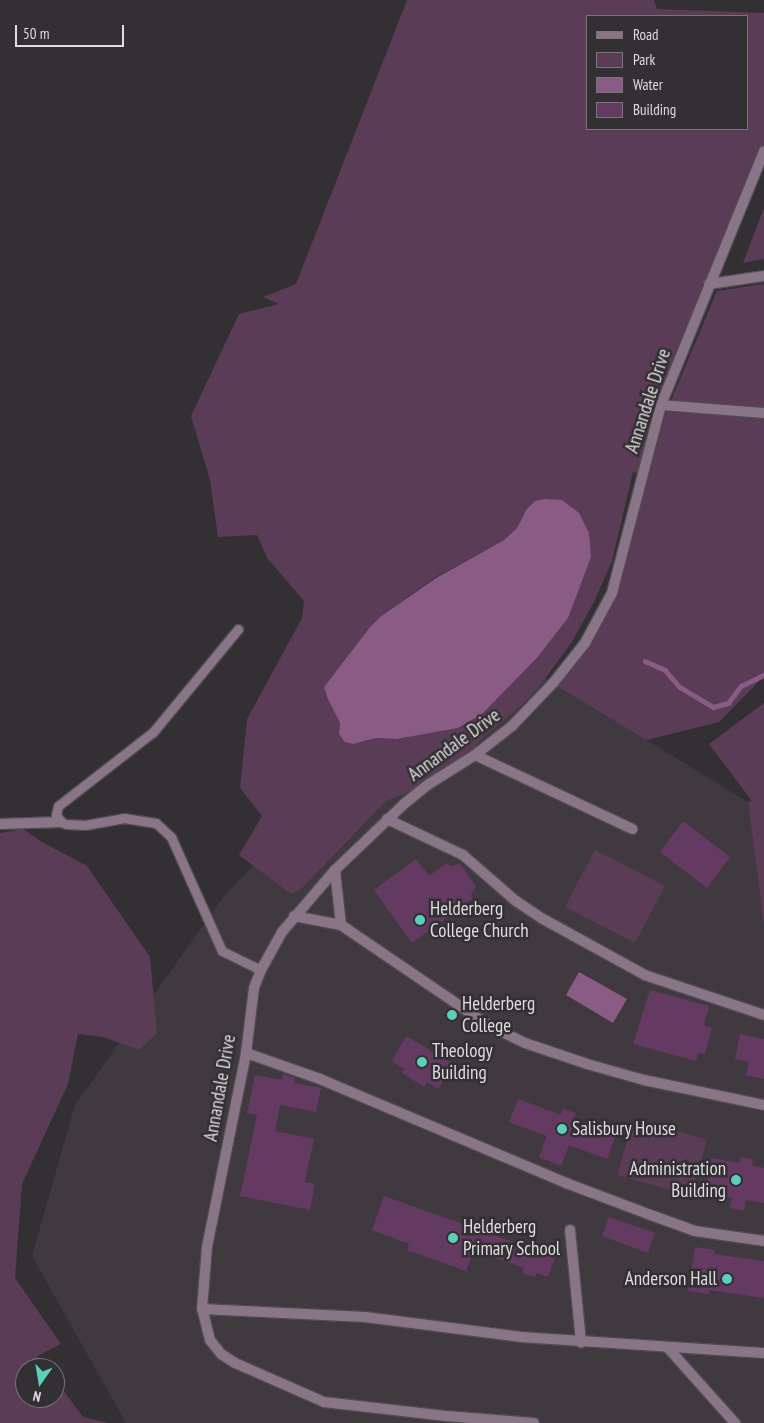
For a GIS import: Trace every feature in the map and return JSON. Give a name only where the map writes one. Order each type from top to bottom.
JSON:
[{"type":"street","name":"Annandale Drive","points":[[534,1423],[446,1416],[324,1402],[253,1373],[227,1359],[215,1348],[206,1332],[202,1308],[208,1247],[246,1053],[254,988],[261,970],[282,932],[335,870],[387,820],[429,784],[475,755],[512,726],[554,682],[585,644],[599,621],[612,593],[661,405],[764,152]]},
{"type":"street","points":[[709,284],[764,276]]},
{"type":"street","points":[[661,405],[764,413]]},
{"type":"street","points":[[475,755],[632,829]]},
{"type":"street","points":[[387,820],[463,855],[516,901],[543,919],[645,976],[764,1015]]},
{"type":"street","points":[[0,824],[61,822]]},
{"type":"street","points":[[335,870],[341,925]]},
{"type":"street","points":[[294,916],[341,925],[480,1020],[525,1043],[636,1078],[764,1105]]},
{"type":"street","points":[[246,1053],[320,1079],[566,1183],[695,1231],[764,1241]]},
{"type":"street","points":[[570,1230],[581,1342]]},
{"type":"street","points":[[202,1308],[365,1317],[522,1337],[764,1353]]},
{"type":"street","points":[[668,1348],[735,1423]]},
{"type":"lane","points":[[238,629],[152,732],[58,806],[56,815],[61,822],[85,825],[124,818],[156,823],[171,837],[222,951],[261,970]]},
{"type":"shaded area","name":"Helderberg College","points":[[484,641],[748,802],[764,926],[764,1423],[126,1423],[32,1256],[75,1105],[227,892]]},
{"type":"green space","points":[[407,0],[654,0],[657,9],[764,13],[764,144],[657,405],[639,473],[633,472],[612,561],[594,602],[572,642],[541,684],[524,703],[479,741],[469,756],[429,784],[386,801],[301,889],[291,894],[239,855],[262,816],[240,788],[247,719],[302,618],[304,601],[268,559],[257,535],[218,537],[210,480],[191,416],[239,314],[279,304],[263,297],[296,284]],"holes":[[[526,510],[568,618],[537,658],[482,714],[458,728],[397,739],[376,738],[362,742],[339,734],[340,723],[324,687],[370,627],[380,617],[436,577],[504,540],[517,528]]]},
{"type":"green space","points":[[764,208],[764,259],[743,263]]},
{"type":"green space","points":[[764,284],[764,408],[670,403],[717,291]]},
{"type":"green space","points":[[666,412],[764,417],[764,676],[719,722],[646,740],[557,686],[589,648],[616,595]]},
{"type":"green space","points":[[764,703],[764,926],[748,802],[752,801],[709,744]]},
{"type":"green space","points":[[23,829],[42,842],[87,866],[150,957],[157,1033],[139,1050],[103,1037],[78,1034],[68,1084],[22,1184],[15,1278],[61,1344],[37,1356],[38,1358],[15,1358],[15,1408],[65,1408],[65,1393],[83,1417],[108,1423],[0,1423],[0,833]]},
{"type":"green space","points":[[595,850],[665,886],[635,943],[565,907]]},
{"type":"green space","points":[[634,1118],[707,1140],[691,1196],[617,1175]]},
{"type":"water","points":[[545,499],[562,500],[579,513],[589,533],[591,557],[568,618],[537,658],[482,714],[458,728],[397,739],[376,738],[353,744],[345,742],[339,734],[340,723],[324,687],[370,627],[380,617],[436,578],[504,540],[517,528],[526,510],[535,501]]},
{"type":"water","points":[[579,972],[627,999],[613,1023],[566,995]]},
{"type":"building","points":[[683,821],[730,857],[707,888],[660,852]]},
{"type":"building","name":"Helderberg College Church","points":[[416,859],[429,876],[447,863],[450,866],[460,864],[476,886],[471,895],[473,899],[412,943],[374,890]]},
{"type":"building","points":[[650,990],[709,1006],[704,1023],[705,1026],[712,1028],[705,1054],[698,1053],[696,1061],[633,1044]]},
{"type":"building","points":[[740,1034],[764,1039],[764,1079],[746,1075],[749,1062],[735,1059]]},
{"type":"building","name":"Theology Building","points":[[406,1036],[453,1064],[438,1089],[427,1082],[424,1087],[402,1073],[404,1069],[392,1061]]},
{"type":"building","points":[[283,1074],[295,1078],[294,1083],[321,1088],[316,1112],[280,1105],[275,1131],[314,1139],[305,1182],[315,1184],[310,1210],[240,1196],[257,1115],[247,1113],[255,1075],[282,1080]]},
{"type":"building","name":"Salisbury House","points":[[518,1099],[561,1115],[563,1108],[576,1113],[573,1119],[616,1135],[607,1159],[569,1145],[561,1166],[539,1157],[547,1136],[509,1122]]},
{"type":"building","name":"Administration Building","points":[[741,1157],[753,1159],[752,1165],[764,1168],[764,1203],[746,1200],[744,1211],[730,1208],[732,1198],[705,1193],[711,1158],[739,1163]]},
{"type":"building","name":"Helderberg Primary School","points":[[384,1196],[555,1257],[548,1277],[537,1273],[535,1277],[522,1273],[524,1268],[476,1251],[476,1254],[473,1252],[466,1271],[407,1250],[409,1244],[372,1230]]},
{"type":"building","points":[[609,1217],[655,1233],[648,1253],[602,1236]]},
{"type":"building","name":"Anderson Hall","points":[[695,1247],[715,1250],[714,1254],[764,1261],[764,1298],[709,1290],[709,1294],[688,1291]]},
{"type":"waterway","points":[[645,661],[665,670],[680,687],[713,707],[728,703],[741,686],[764,675]]},
{"type":"place","name":"Helderberg College Church","points":[[420,920]]},
{"type":"place","name":"Helderberg College","points":[[452,1015]]},
{"type":"place","name":"Theology Building","points":[[422,1062]]},
{"type":"place","name":"Salisbury House","points":[[562,1129]]},
{"type":"place","name":"Administration Building","points":[[736,1180]]},
{"type":"place","name":"Helderberg Primary School","points":[[453,1238]]},
{"type":"place","name":"Anderson Hall","points":[[727,1279]]}]
